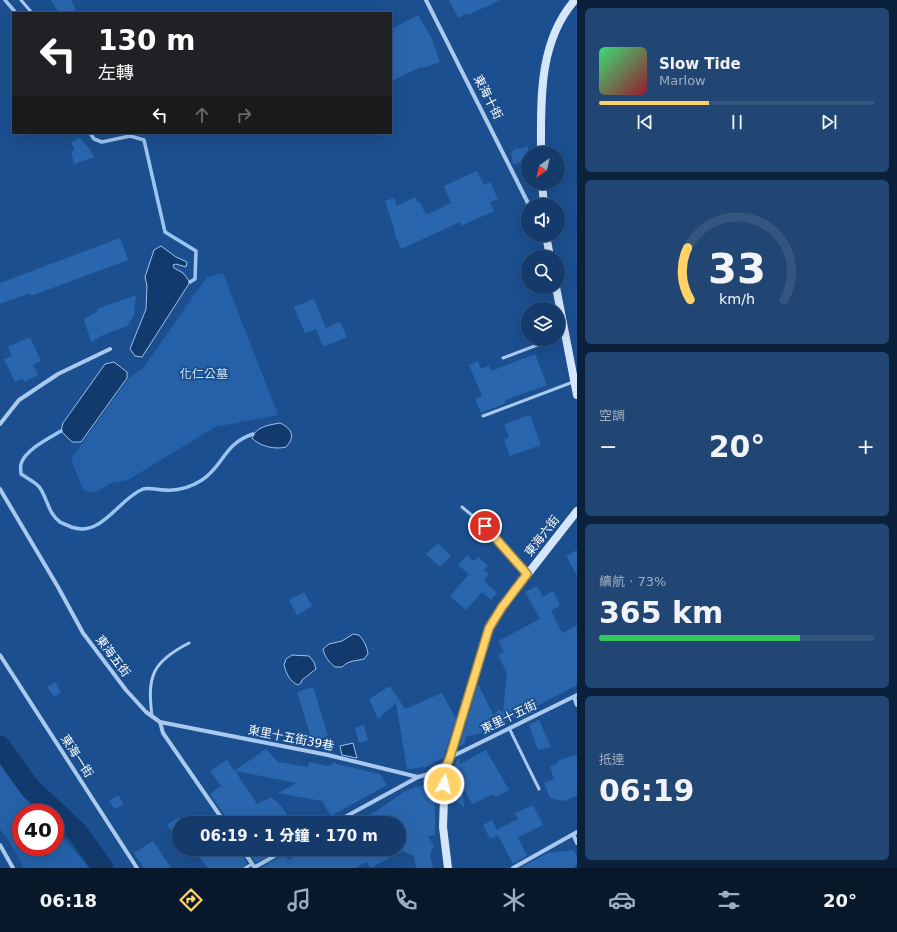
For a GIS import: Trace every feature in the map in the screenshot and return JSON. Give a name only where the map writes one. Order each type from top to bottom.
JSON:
[{"type":"street","name":"東海十街","points":[[426,0],[525,198]]},
{"type":"street","points":[[541,146],[541,97],[545,64],[554,31],[562,16],[575,0]]},
{"type":"street","points":[[565,346],[575,381],[577,395]]},
{"type":"street","points":[[0,424],[19,400],[58,374],[110,349]]},
{"type":"street","name":"東海五街","points":[[0,489],[58,587],[83,633],[126,690],[146,712],[160,722]]},
{"type":"street","name":"東海六街","points":[[448,868],[442,827],[445,770],[489,628],[502,607],[577,511]]},
{"type":"street","name":"東海一街","points":[[0,655],[137,868]]},
{"type":"street","points":[[575,696],[577,706]]},
{"type":"street","name":"東里十五街","points":[[450,757],[575,696]]},
{"type":"street","points":[[160,722],[162,733],[220,816]]},
{"type":"street","name":"東里十五街39巷","points":[[160,722],[328,755],[418,777]]},
{"type":"street","points":[[347,816],[418,777],[445,770]]},
{"type":"street","points":[[512,868],[575,833],[577,843]]},
{"type":"street","points":[[0,845],[13,868]]},
{"type":"street","points":[[247,856],[254,866],[273,856]]},
{"type":"lane","points":[[21,0],[31,12]]},
{"type":"lane","points":[[503,358],[535,346]]},
{"type":"lane","points":[[483,416],[575,381]]},
{"type":"lane","points":[[462,507],[485,526],[527,574]]},
{"type":"lane","points":[[152,716],[150,686],[152,674],[168,655],[188,643]]},
{"type":"lane","points":[[509,728],[538,789]]},
{"type":"lane","points":[[245,868],[254,866]]},
{"type":"green space","name":"化仁公墓","points":[[223,273],[278,415],[215,427],[128,480],[111,483],[94,493],[83,490],[71,459],[129,378],[143,368],[207,277]]},
{"type":"green space","points":[[0,764],[30,804],[12,804],[12,846],[0,829]]},
{"type":"green space","points":[[64,839],[89,868],[24,868],[17,856],[64,856]]},
{"type":"shaded area","points":[[161,246],[176,257],[187,262],[186,267],[176,264],[173,265],[174,268],[183,273],[190,282],[142,357],[135,356],[130,349],[146,309],[147,286],[145,277],[154,250]]},
{"type":"shaded area","points":[[114,362],[127,372],[127,378],[81,442],[72,442],[61,431],[63,423],[105,364]]},
{"type":"shaded area","points":[[280,423],[288,428],[291,434],[291,440],[286,447],[268,447],[252,438],[260,429],[268,425]]},
{"type":"shaded area","points":[[353,634],[361,637],[368,654],[364,659],[350,662],[342,667],[335,667],[327,659],[323,649],[329,644],[342,641]]},
{"type":"shaded area","points":[[292,655],[309,656],[314,662],[316,669],[298,685],[289,677],[284,665],[286,659]]},
{"type":"shaded area","points":[[353,743],[357,758],[342,755],[340,746]]},
{"type":"building","points":[[51,0],[71,0],[76,9],[72,12],[58,12]]},
{"type":"building","points":[[449,0],[500,0],[458,18]]},
{"type":"building","points":[[418,15],[432,39],[440,62],[423,68],[423,66],[392,81],[392,28]]},
{"type":"building","points":[[80,138],[89,148],[94,157],[74,164],[71,151],[75,151],[71,142]]},
{"type":"building","points":[[521,148],[521,162],[513,164],[511,153],[513,150]]},
{"type":"building","points":[[477,171],[484,185],[490,182],[498,199],[490,202],[494,211],[461,226],[460,222],[401,249],[394,232],[395,231],[385,201],[394,198],[397,206],[415,197],[418,203],[420,202],[426,215],[451,203],[444,186]]},
{"type":"building","points":[[120,238],[128,260],[31,296],[30,293],[0,304],[0,283]]},
{"type":"building","points":[[136,295],[134,315],[127,326],[101,336],[91,342],[84,319],[98,311],[97,309]]},
{"type":"building","points":[[314,299],[326,328],[340,322],[347,337],[323,347],[316,329],[305,333],[294,307]]},
{"type":"building","points":[[30,337],[41,361],[33,365],[38,375],[24,382],[23,378],[15,382],[4,359],[12,356],[8,347]]},
{"type":"building","points":[[535,354],[547,385],[505,400],[506,403],[481,413],[475,399],[482,396],[469,365],[478,361],[481,369],[489,366],[491,371]]},
{"type":"building","points":[[530,415],[541,445],[510,456],[504,439],[509,437],[504,424]]},
{"type":"building","points":[[438,543],[451,556],[440,567],[426,554]]},
{"type":"building","points":[[577,550],[577,576],[566,556]]},
{"type":"building","points":[[467,555],[474,561],[478,557],[488,566],[484,570],[489,574],[484,581],[497,593],[491,600],[482,592],[466,610],[450,596],[469,574],[458,565]]},
{"type":"building","points":[[537,586],[543,597],[553,591],[560,605],[551,611],[562,633],[577,625],[577,685],[533,708],[535,712],[521,719],[516,716],[484,733],[485,732],[465,737],[466,740],[464,744],[459,746],[478,684],[494,716],[498,709],[503,712],[507,673],[498,655],[504,652],[498,641],[540,619],[525,592]]},
{"type":"building","points":[[304,592],[312,606],[297,615],[289,600]]},
{"type":"building","points":[[55,682],[61,692],[54,697],[47,687]]},
{"type":"building","points":[[390,686],[405,709],[442,693],[456,719],[446,750],[444,751],[445,754],[443,758],[424,768],[423,766],[419,768],[407,769],[396,703],[378,719],[369,699]]},
{"type":"building","points":[[313,687],[328,736],[312,741],[297,692]]},
{"type":"building","points":[[539,720],[551,747],[538,750],[529,725]]},
{"type":"building","points":[[364,725],[368,740],[359,743],[355,728]]},
{"type":"building","points":[[266,749],[278,762],[308,767],[309,762],[328,766],[335,762],[336,764],[380,774],[387,785],[331,816],[322,801],[278,793],[297,783],[235,771],[257,804],[271,797],[283,808],[287,816],[225,816],[210,794],[221,786],[210,771],[227,760],[234,771]]},
{"type":"building","points":[[486,750],[509,790],[496,797],[493,794],[472,804],[462,786],[464,807],[450,796],[450,777],[453,768],[459,757],[460,764]]},
{"type":"building","points":[[577,754],[577,796],[564,801],[550,798],[544,783],[554,779],[550,767],[558,763],[557,761]]},
{"type":"building","points":[[439,784],[439,788],[435,785],[435,835],[428,836],[434,846],[430,854],[433,868],[416,868],[414,856],[406,852],[406,816],[367,816],[404,792],[415,787]]},
{"type":"building","points":[[118,795],[124,804],[115,809],[109,801]]},
{"type":"building","points":[[533,805],[543,825],[518,837],[527,856],[513,864],[498,835],[490,839],[483,825],[492,820],[497,830],[518,819],[515,813]]},
{"type":"building","points":[[172,822],[172,832],[167,825]]},
{"type":"building","points":[[153,841],[171,868],[144,868],[134,853]]},
{"type":"building","points":[[574,850],[577,856],[577,863],[574,868],[520,868],[548,853]]},
{"type":"building","points":[[199,856],[243,856],[247,863],[242,868],[208,868]]},
{"type":"building","points":[[251,856],[268,856],[256,863]]},
{"type":"building","points":[[281,856],[286,856],[288,860],[295,856],[394,856],[371,868],[366,862],[356,868],[260,868]]},
{"type":"waterway","points":[[5,0],[15,12]]},
{"type":"waterway","points":[[91,134],[94,139],[102,142],[130,136],[144,140],[165,232],[196,251],[195,279],[190,282]]},
{"type":"waterway","points":[[61,431],[32,449],[27,454],[21,464],[21,474],[39,486],[53,515],[61,523],[82,529],[92,527],[101,522],[134,494],[143,489],[175,490],[189,487],[202,480],[215,468],[235,443],[253,434]]},
{"type":"waterway","points":[[0,746],[30,788],[77,832],[103,868]]},
{"type":"route","points":[[444,784],[445,770],[489,628],[502,607],[527,574],[485,526]]}]
